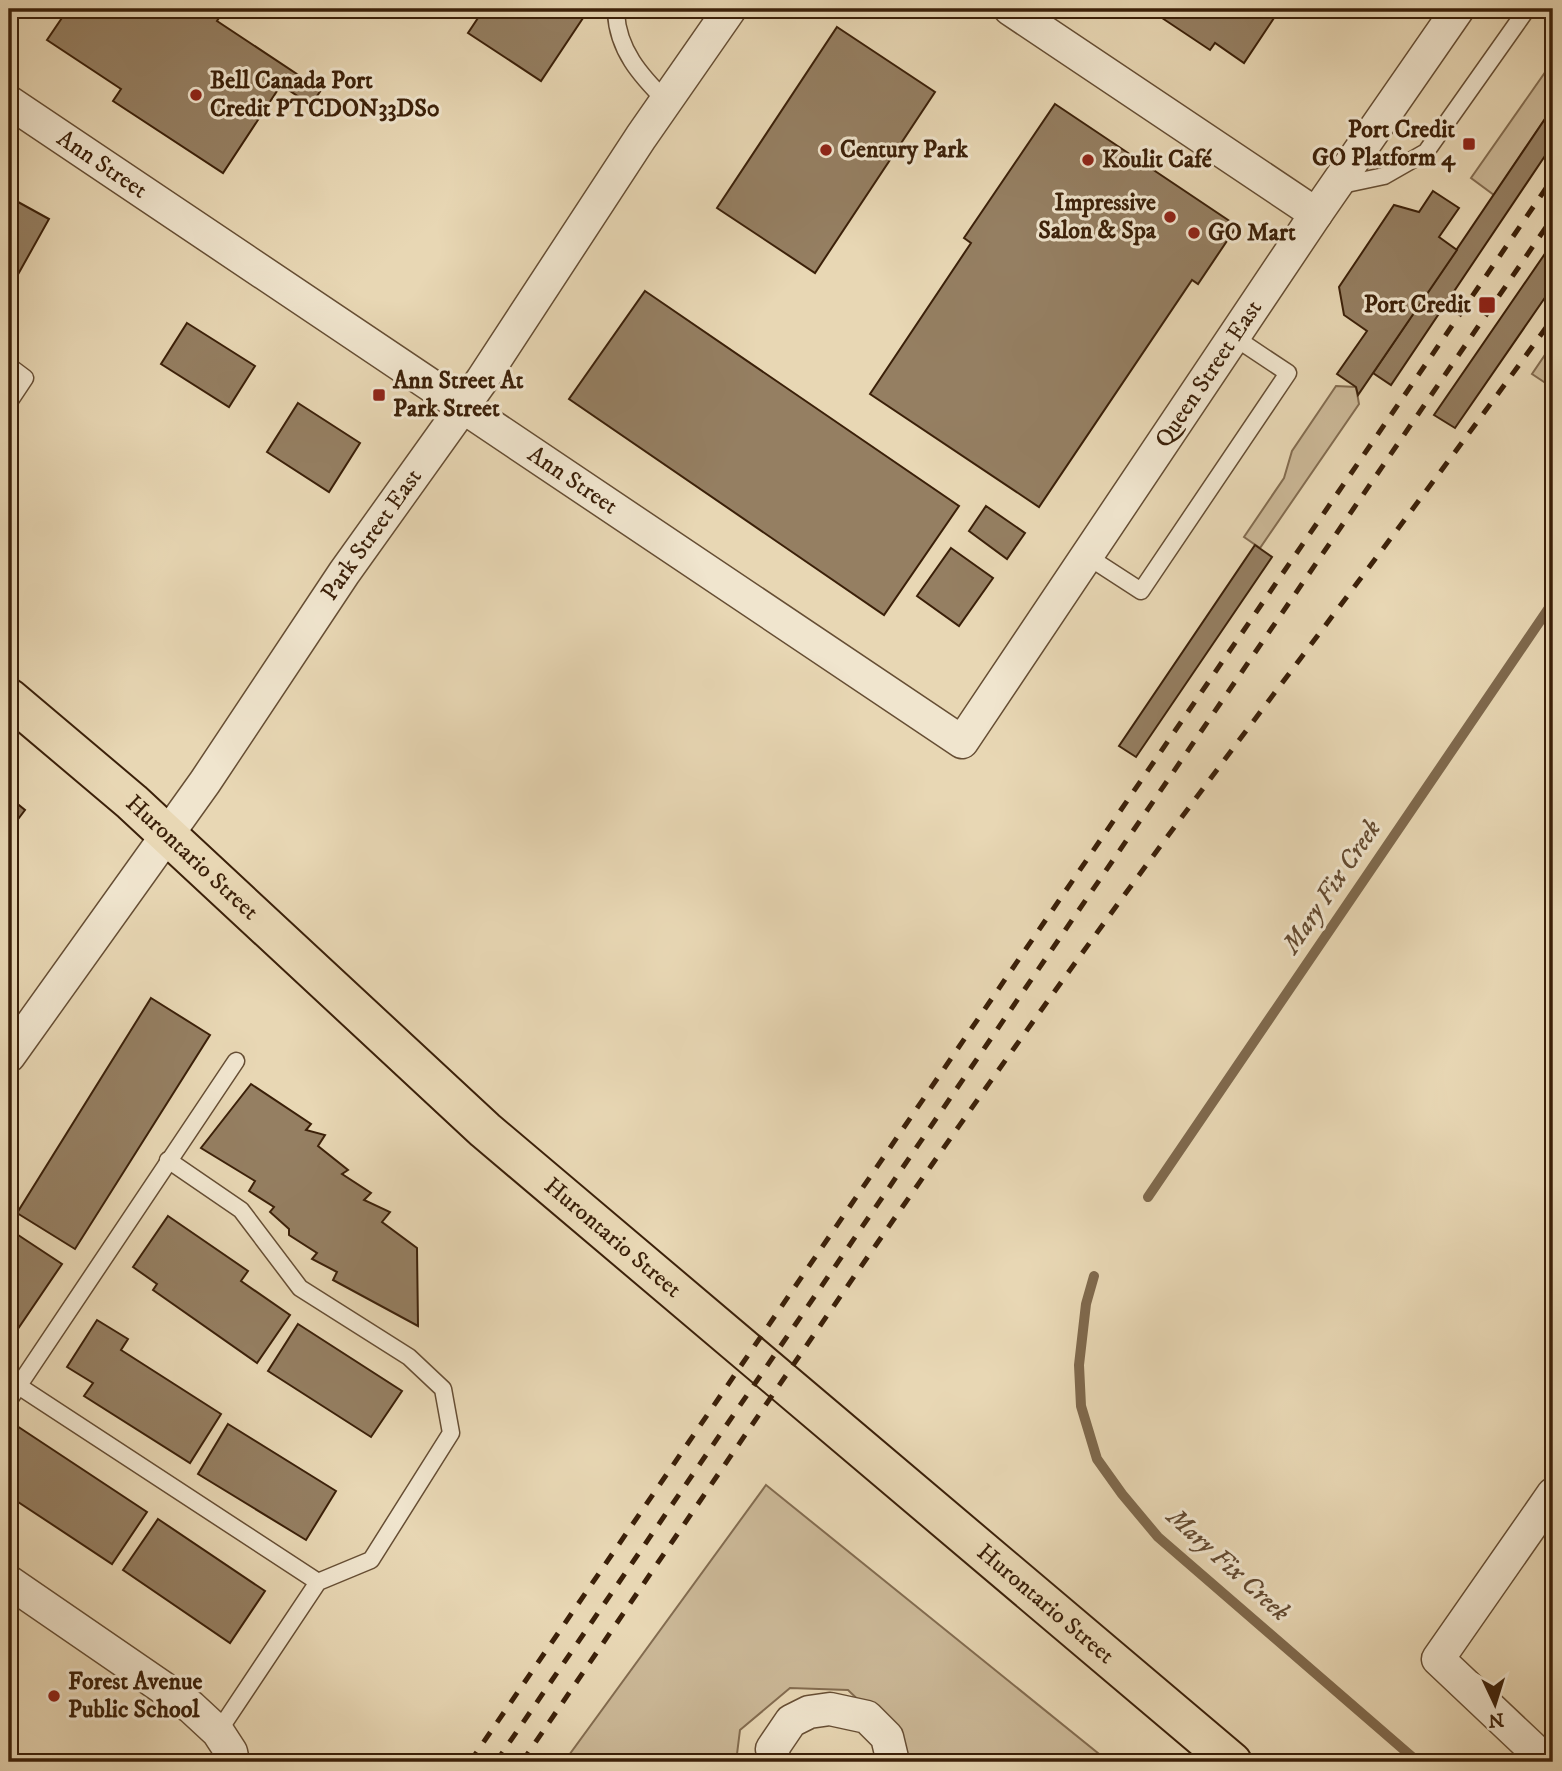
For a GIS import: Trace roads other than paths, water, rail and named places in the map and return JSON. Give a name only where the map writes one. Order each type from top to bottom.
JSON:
[{"type":"main road","name":"Hurontario Street","points":[[9,698],[167,834],[485,1129],[1232,1762]]},
{"type":"street","points":[[1010,9],[1316,214]]},
{"type":"street","name":"Queen Street East","points":[[962,742],[1316,214],[1338,186],[1458,9]]},
{"type":"street","name":"Park Street East","points":[[9,1056],[205,782],[344,573],[482,380],[727,10]]},
{"type":"street","name":"Ann Street","points":[[9,102],[962,742]]},
{"type":"street","points":[[1547,1762],[1438,1659],[1553,1494]]},
{"type":"street","points":[[9,1582],[191,1707],[218,1732],[232,1752],[233,1762]]},
{"type":"street","points":[[775,1762],[772,1749],[791,1721],[808,1712],[830,1709],[867,1717],[887,1737],[893,1762]]},
{"type":"lane","points":[[619,9],[616,13],[617,33],[623,47],[650,85],[666,101]]},
{"type":"lane","points":[[1338,186],[1384,176],[1426,152],[1527,9]]},
{"type":"lane","points":[[1087,556],[1141,591],[1226,465],[1287,373],[1234,337]]},
{"type":"lane","points":[[9,366],[25,378],[9,402]]},
{"type":"lane","points":[[9,1401],[17,1385],[236,1061]]},
{"type":"lane","points":[[168,1160],[241,1210],[300,1288],[409,1357],[443,1389],[451,1433],[371,1560],[318,1582],[218,1732]]},
{"type":"lane","points":[[17,1385],[318,1582]]},
{"type":"waterway","name":"Mary Fix Creek","points":[[1148,1197],[1553,602]]},
{"type":"waterway","name":"Mary Fix Creek","points":[[1094,1276],[1086,1304],[1079,1365],[1081,1406],[1097,1459],[1158,1537],[1418,1762]]},
{"type":"railway","points":[[470,1762],[1553,178]]},
{"type":"railway","points":[[496,1762],[1553,217]]},
{"type":"railway","points":[[522,1762],[814,1335],[1036,1017],[1553,318]]},
{"type":"place","name":"Bell Canada Port Credit PTCDON33DS0","points":[[196,95]]},
{"type":"place","name":"Port Credit GO Platform 4","points":[[1469,144]]},
{"type":"place","name":"Century Park","points":[[826,150]]},
{"type":"place","name":"Koulit Café","points":[[1088,160]]},
{"type":"place","name":"Impressive Salon & Spa","points":[[1170,217]]},
{"type":"place","name":"GO Mart","points":[[1194,233]]},
{"type":"place","name":"Port Credit","points":[[1487,305]]},
{"type":"place","name":"Ann Street At Park Street","points":[[379,395]]},
{"type":"place","name":"Forest Avenue Public School","points":[[54,1696]]}]
